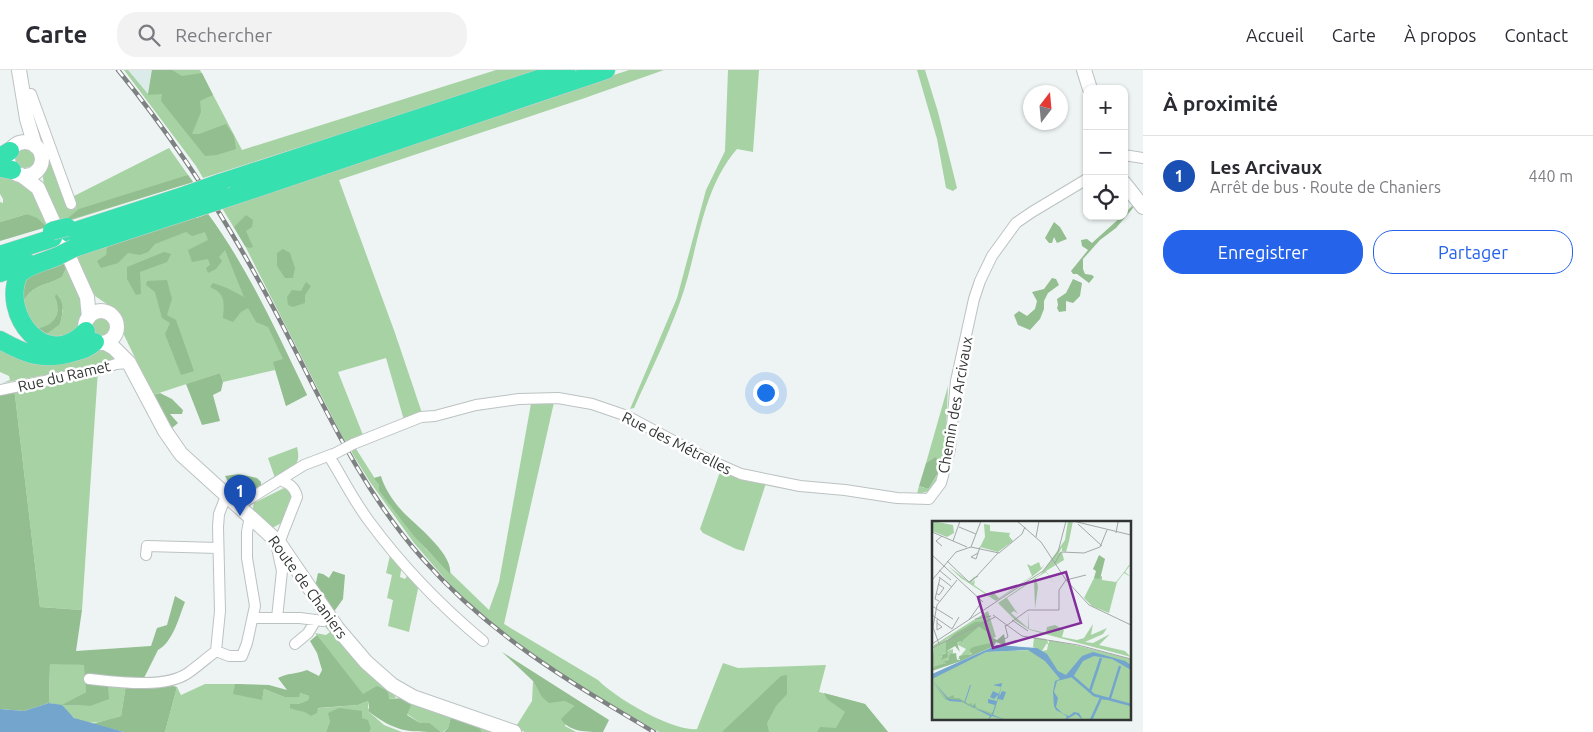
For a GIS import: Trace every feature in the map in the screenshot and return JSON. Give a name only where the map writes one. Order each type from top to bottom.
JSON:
[{"type":"highway","points":[[0,255],[61,241],[190,202],[220,183],[566,70]]},
{"type":"highway","points":[[0,272],[61,241],[115,218],[190,202],[233,196],[606,70]]},
{"type":"highway","points":[[0,246],[61,241]]},
{"type":"highway","points":[[61,241],[12,281],[5,294],[5,306],[12,326],[33,342],[45,346],[70,343],[93,333]]},
{"type":"highway","points":[[0,340],[21,351],[54,358],[90,346],[93,333]]},
{"type":"street","points":[[10,70],[14,78],[20,131],[9,151],[8,159],[11,171],[38,188]]},
{"type":"street","points":[[19,70],[27,119],[42,154],[71,204]]},
{"type":"street","points":[[1084,70],[1089,85]]},
{"type":"street","points":[[31,94],[42,154],[38,188],[87,297],[93,333],[114,348],[129,363]]},
{"type":"street","points":[[9,151],[27,143],[42,154]]},
{"type":"street","points":[[11,171],[30,175],[42,154]]},
{"type":"street","points":[[1128,156],[1143,158]]},
{"type":"street","name":"Chemin des Arcivaux","points":[[929,499],[941,483],[950,449],[958,372],[974,299],[992,256],[1016,223],[1083,181]]},
{"type":"street","points":[[1128,188],[1143,207]]},
{"type":"street","points":[[87,297],[102,311],[111,314],[116,320],[117,325],[117,332],[110,341],[93,333]]},
{"type":"street","points":[[93,333],[94,313],[102,311]]},
{"type":"street","points":[[117,332],[121,336],[128,352],[129,363]]},
{"type":"street","name":"Rue du Ramet","points":[[0,390],[98,370],[116,364],[129,363]]},
{"type":"street","name":"Route de Chaniers","points":[[129,363],[165,431],[191,465],[279,543],[323,619],[378,674],[402,691],[429,704],[514,732]]},
{"type":"street","name":"Rue des Métrelles","points":[[238,506],[304,465],[421,417],[435,416],[476,404],[519,399],[558,398],[592,404],[627,416],[709,460],[741,474],[800,486],[845,490],[897,498],[929,499]]},
{"type":"street","points":[[331,455],[369,520],[401,561],[450,614],[483,641]]},
{"type":"street","points":[[277,618],[282,571],[277,548],[296,497],[296,491],[281,480]]},
{"type":"street","points":[[89,679],[128,683],[159,682],[187,674],[216,651],[220,611],[219,514],[226,496]]},
{"type":"street","points":[[216,651],[229,656],[242,656],[253,618],[255,606],[247,558],[247,532],[250,516]]},
{"type":"street","points":[[146,555],[146,546],[218,548]]},
{"type":"street","points":[[253,618],[323,619]]},
{"type":"street","points":[[295,644],[323,619]]},
{"type":"shaded area","points":[[125,70],[152,70],[148,95]]},
{"type":"green space","points":[[124,70],[128,70],[148,94],[152,70],[200,70],[242,150],[496,70],[543,70],[203,178]]},
{"type":"green space","points":[[152,70],[172,70],[182,76],[202,73],[213,95],[200,101],[201,112],[192,134],[199,134],[226,124],[234,136],[236,149],[217,155],[205,156],[161,101],[162,94],[148,95]]},
{"type":"green space","points":[[629,70],[664,70],[339,180],[422,413],[404,420],[386,358],[338,372],[363,435],[346,444],[245,246],[222,208]]},
{"type":"green space","points":[[728,70],[759,70],[753,152],[737,149],[715,184],[702,222],[680,302],[634,408],[630,409],[677,298],[706,190],[725,151]]},
{"type":"green space","points":[[917,70],[925,70],[938,112],[957,188],[953,191],[946,188],[937,139]]},
{"type":"green space","points":[[25,148],[32,151],[35,158],[32,165],[25,168],[18,165],[15,158],[18,151]]},
{"type":"green space","points":[[169,148],[193,182],[59,224],[44,187],[43,177],[48,155],[71,210],[76,208],[74,196]]},
{"type":"green space","points":[[0,172],[20,180],[33,192],[52,227],[47,227],[27,214],[0,222],[0,202],[3,203],[3,199],[0,194]]},
{"type":"green space","points":[[188,175],[193,182],[69,220],[68,218],[79,209]]},
{"type":"green space","points":[[1134,204],[1128,214],[1128,210]]},
{"type":"green space","points":[[27,214],[37,218],[47,227],[0,241],[0,222]]},
{"type":"green space","points":[[208,214],[237,257],[307,395],[286,406],[275,370],[223,382],[220,373],[153,395],[124,335],[122,318],[117,311],[95,296],[76,256],[195,216],[197,218]]},
{"type":"green space","points":[[208,214],[237,257],[307,395],[286,406],[273,362],[283,359],[268,327],[256,322],[248,308],[241,312],[233,322],[223,318],[223,299],[219,293],[210,287],[213,283],[244,297],[225,250],[219,257],[222,261],[216,269],[208,273],[206,268],[210,265],[208,259],[192,262],[188,250],[208,240],[205,232],[192,236],[186,232],[155,244],[148,252],[140,255],[128,253],[118,263],[101,268],[97,261],[106,255],[109,245],[195,216],[197,218]]},
{"type":"green space","points":[[246,215],[253,220],[252,227],[246,231],[253,247],[249,248],[245,246],[234,227]]},
{"type":"green space","points":[[1118,220],[1123,220],[1116,228],[1100,240],[1083,259],[1085,274],[1094,277],[1089,283],[1071,271],[1088,250],[1082,246],[1081,240],[1087,239],[1092,243]]},
{"type":"green space","points":[[1054,222],[1060,227],[1067,239],[1057,243],[1054,237],[1052,243],[1049,243],[1045,238]]},
{"type":"green space","points":[[283,249],[290,253],[295,268],[293,278],[285,278],[277,266],[277,253]]},
{"type":"green space","points":[[164,252],[171,254],[167,262],[140,272],[141,294],[136,295],[127,279],[127,267]]},
{"type":"green space","points":[[64,262],[78,285],[85,313],[79,334],[64,341],[36,334],[60,324],[63,310],[58,303],[57,314],[53,322],[40,328],[34,328],[22,306],[33,290],[62,277],[66,269]]},
{"type":"green space","points":[[64,262],[66,269],[62,277],[33,290],[22,306],[34,328],[41,328],[55,319],[58,309],[56,294],[59,297],[62,304],[60,324],[48,333],[37,334],[12,292],[26,274]]},
{"type":"green space","points":[[1052,278],[1056,279],[1059,285],[1048,293],[1040,319],[1030,330],[1018,325],[1014,315],[1019,311],[1027,316],[1035,309],[1037,301],[1032,292],[1044,289]]},
{"type":"green space","points":[[1073,279],[1082,283],[1080,296],[1073,303],[1066,301],[1066,311],[1059,312],[1057,299],[1066,293]]},
{"type":"green space","points":[[167,280],[172,299],[167,315],[176,320],[194,371],[181,375],[165,334],[170,323],[162,318],[155,292],[146,285],[147,281]]},
{"type":"green space","points":[[306,282],[311,286],[305,295],[305,303],[293,307],[288,305],[287,297],[292,290],[301,291]]},
{"type":"green space","points":[[101,317],[108,320],[111,327],[108,334],[101,337],[94,334],[91,327],[94,320]]},
{"type":"green space","points":[[0,346],[98,348],[109,351],[116,357],[114,362],[2,383],[10,380],[9,376],[0,372]]},
{"type":"green space","points":[[98,370],[82,610],[40,607],[14,387]]},
{"type":"green space","points":[[220,373],[223,382],[221,391],[213,395],[220,421],[202,425],[186,384]]},
{"type":"green space","points":[[948,386],[945,452],[942,472],[931,489],[917,494],[919,486],[929,488],[938,473],[935,457],[926,463]]},
{"type":"green space","points":[[14,387],[40,607],[82,610],[76,651],[151,646],[157,628],[167,625],[175,596],[185,602],[172,635],[158,650],[144,678],[177,687],[165,732],[124,732],[92,724],[121,716],[127,678],[107,676],[109,699],[90,706],[62,705],[86,692],[84,665],[50,664],[49,703],[24,711],[0,709],[0,390]]},
{"type":"green space","points":[[160,393],[172,399],[183,410],[182,414],[170,414],[178,423],[172,428],[153,395]]},
{"type":"green space","points":[[532,398],[555,398],[504,624],[598,680],[630,704],[674,725],[697,729],[723,663],[738,668],[826,665],[819,692],[865,704],[888,732],[659,732],[596,696],[542,661],[511,639],[472,606],[445,579],[414,543],[370,482],[352,453],[353,444],[379,485],[379,491],[426,549],[489,610],[499,582]]},
{"type":"green space","points":[[297,447],[298,459],[294,466],[275,478],[268,458]]},
{"type":"green space","points":[[935,457],[940,460],[938,473],[929,488],[919,486],[926,463]]},
{"type":"green space","points":[[722,466],[767,480],[744,551],[703,533],[700,529]]},
{"type":"green space","points":[[239,474],[257,478],[261,482],[261,489],[244,497],[233,492],[225,476]]},
{"type":"green space","points":[[381,476],[387,491],[397,505],[433,541],[446,558],[450,566],[450,574],[414,536],[379,491],[379,485],[374,478]]},
{"type":"green space","points":[[284,488],[293,495],[285,521],[274,527],[269,527],[252,512],[254,503]]},
{"type":"green space","points":[[391,551],[402,565],[400,577],[405,579],[409,573],[419,584],[409,632],[388,626],[393,600],[387,598],[392,575],[386,573]]},
{"type":"green space","points":[[333,571],[345,575],[343,599],[333,613],[315,587],[318,573],[329,578]]},
{"type":"green space","points":[[325,625],[328,625],[392,691],[396,698],[389,699],[363,695],[315,633],[326,635],[330,632]]},
{"type":"green space","points":[[317,635],[363,694],[377,686],[388,691],[389,699],[403,698],[411,705],[407,715],[420,723],[430,723],[441,732],[419,732],[394,727],[368,711],[368,701],[358,705],[318,708],[317,713],[311,716],[305,712],[290,708],[290,704],[298,704],[308,700],[309,696],[300,693],[299,697],[284,697],[264,689],[262,700],[233,694],[235,684],[269,685],[287,690],[278,678],[307,670],[319,676],[322,670],[317,653],[310,641]]},
{"type":"green space","points":[[502,652],[609,720],[603,732],[590,732],[569,727],[561,719],[574,706],[564,701],[549,703],[541,696],[533,681]]},
{"type":"green space","points":[[50,663],[85,665],[86,692],[64,705],[90,706],[107,676],[127,678],[121,716],[103,721],[83,722],[60,706],[49,703]]},
{"type":"green space","points":[[787,675],[787,694],[776,706],[767,723],[769,732],[722,732],[781,676]]},
{"type":"green space","points":[[533,681],[541,696],[564,701],[574,706],[565,726],[576,732],[525,732],[515,728],[532,701]]},
{"type":"green space","points":[[205,684],[243,684],[262,699],[264,689],[284,697],[300,693],[309,696],[308,700],[298,704],[290,704],[296,710],[358,705],[368,701],[368,711],[384,725],[402,732],[370,732],[371,729],[362,718],[362,711],[358,711],[330,721],[326,732],[165,732],[177,687],[181,695]]},
{"type":"green space","points":[[824,693],[865,704],[888,732],[817,732],[820,727],[836,728],[845,712],[827,699]]},
{"type":"green space","points":[[403,698],[500,732],[482,732],[479,726],[451,717],[448,728],[441,732],[430,723],[420,723],[407,714]]},
{"type":"green space","points":[[339,708],[362,711],[362,718],[368,720],[370,732],[326,732],[330,721],[328,713]]},
{"type":"green space","points":[[451,717],[479,726],[482,732],[444,732],[448,728]]},
{"type":"water","points":[[49,703],[62,705],[74,718],[124,732],[0,732],[0,709],[24,711]]},
{"type":"railway","points":[[118,70],[162,127],[222,217],[258,279],[341,439],[378,501],[399,530],[448,585],[502,633],[590,694],[654,732]]},
{"type":"place","name":"Les Arcivaux","points":[[240,516]]}]
